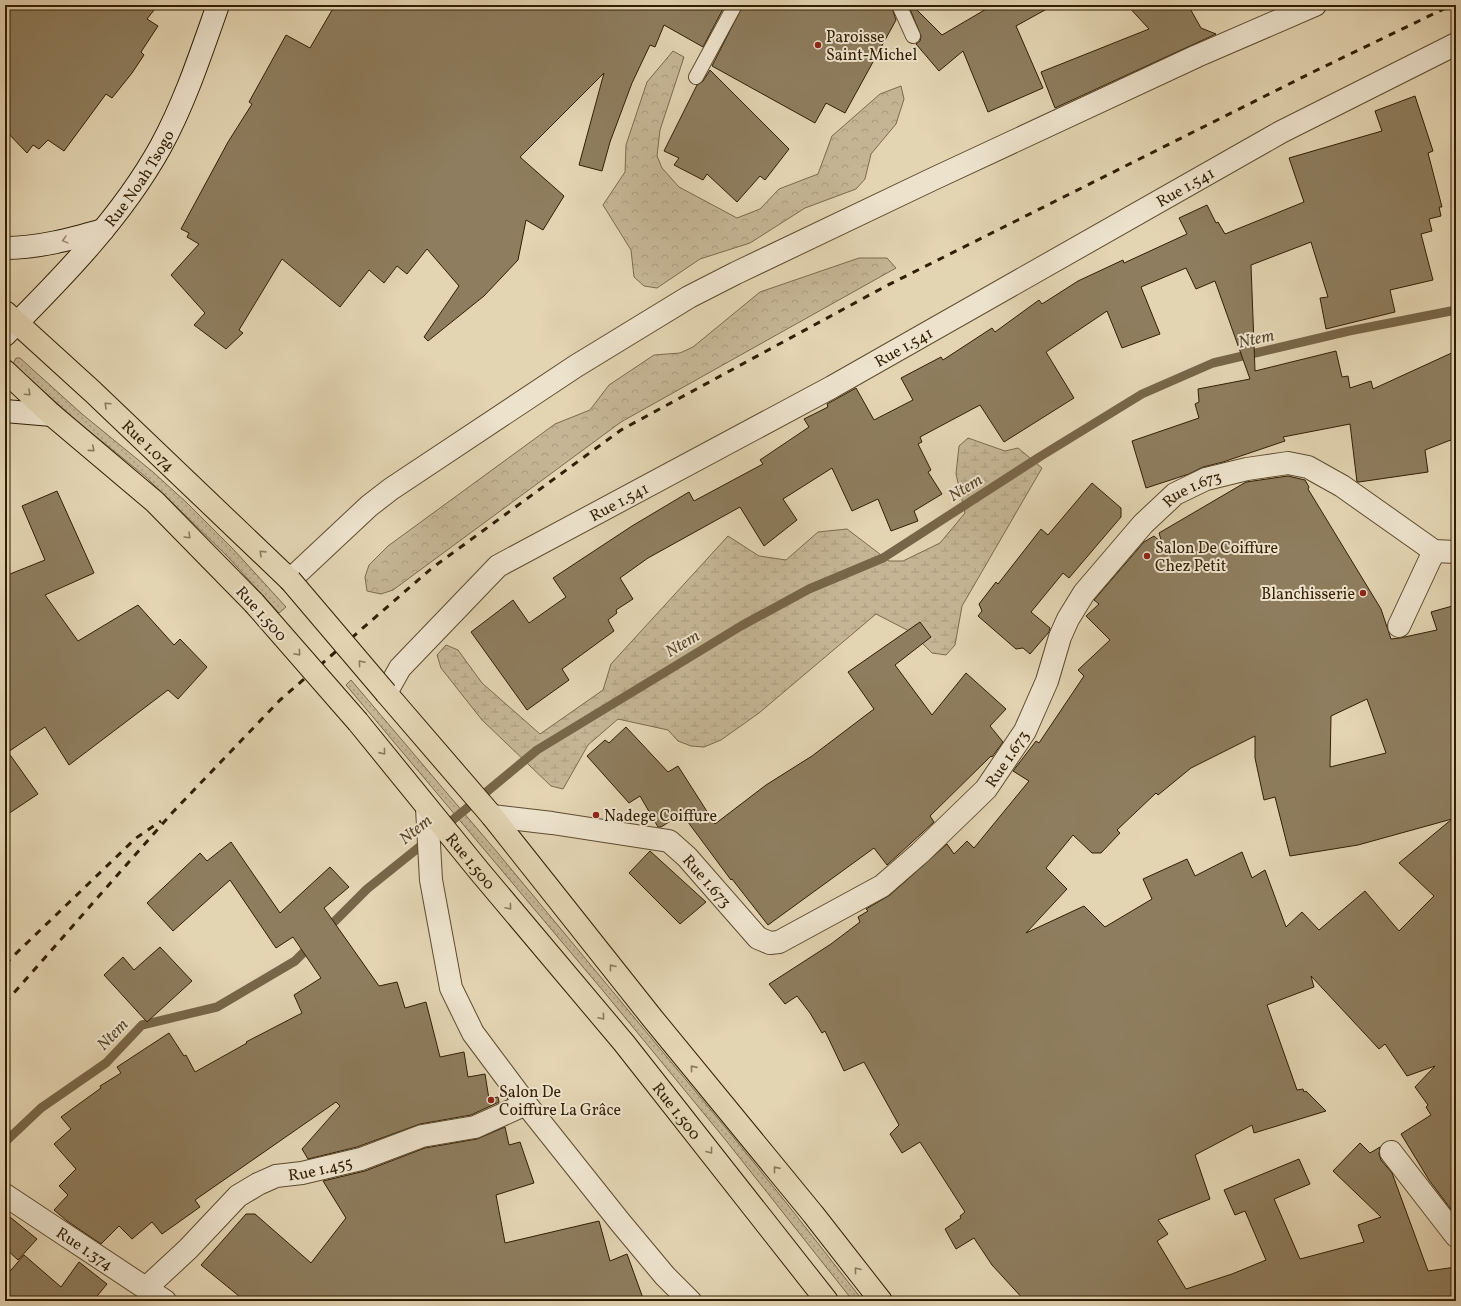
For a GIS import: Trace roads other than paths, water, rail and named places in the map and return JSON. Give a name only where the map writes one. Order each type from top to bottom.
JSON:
[{"type":"main road","name":"Rue 1.074","points":[[9,324],[93,392],[290,580],[386,693]]},
{"type":"main road","points":[[5,371],[52,415]]},
{"type":"main road","name":"Rue 1.500","points":[[52,415],[155,502],[254,603],[358,722],[427,808],[624,1044],[827,1301]]},
{"type":"main road","points":[[386,693],[492,816],[653,1020],[813,1214],[881,1301]]},
{"type":"street","name":"Rue Noah Tsogo","points":[[9,324],[103,230],[126,200],[161,146],[190,84],[218,5]]},
{"type":"street","points":[[290,580],[370,506],[391,489],[576,366],[689,297],[934,179],[1197,56],[1315,5]]},
{"type":"street","name":"Rue 1.541","points":[[386,693],[400,668],[498,566],[832,387],[1281,132],[1456,44]]},
{"type":"street","points":[[5,248],[19,248],[49,244],[103,230]]},
{"type":"street","points":[[5,411],[52,415]]},
{"type":"street","name":"Rue 1.673","points":[[492,816],[552,823],[669,841],[687,857],[758,938],[770,943],[779,942],[882,886],[986,790],[1025,731],[1047,681],[1060,637],[1084,593],[1143,524],[1175,494],[1206,479],[1247,469],[1288,463],[1308,467],[1342,486],[1434,551]]},
{"type":"street","points":[[1399,626],[1434,551],[1456,552]]},
{"type":"street","points":[[427,808],[431,880],[451,988],[473,1033],[526,1104],[645,1252],[665,1276],[690,1301]]},
{"type":"street","name":"Rue 1.455","points":[[146,1288],[188,1249],[238,1196],[258,1184],[276,1176],[302,1173],[360,1159],[422,1136],[476,1127],[526,1104]]},
{"type":"street","points":[[1391,1152],[1456,1236]]},
{"type":"street","name":"Rue 1.374","points":[[5,1195],[165,1301]]},
{"type":"lane","points":[[696,77],[735,5]]},
{"type":"lane","points":[[899,5],[913,36]]},
{"type":"waterway","name":"Ntem","points":[[443,828],[537,750],[741,626],[809,589],[883,558],[1041,456],[1142,394],[1213,363],[1349,331],[1456,310]]},
{"type":"waterway","name":"Ntem","points":[[325,931],[367,889],[428,840]]},
{"type":"waterway","name":"Ntem","points":[[5,1142],[41,1108],[106,1063],[142,1025],[217,1007],[295,961],[312,944]]},
{"type":"railway","points":[[5,1003],[172,813],[280,700],[432,568],[621,430],[886,286],[1315,71],[1452,5]]},
{"type":"railway","points":[[5,964],[136,838],[161,821]]},
{"type":"place","name":"Paroisse Saint-Michel","points":[[818,45]]},
{"type":"place","name":"Salon De Coiffure Chez Petit","points":[[1147,556]]},
{"type":"place","name":"Blanchisserie","points":[[1363,593]]},
{"type":"place","name":"Nadege Coiffure","points":[[596,815]]},
{"type":"place","name":"Salon De Coiffure La Grâce","points":[[491,1100]]}]
